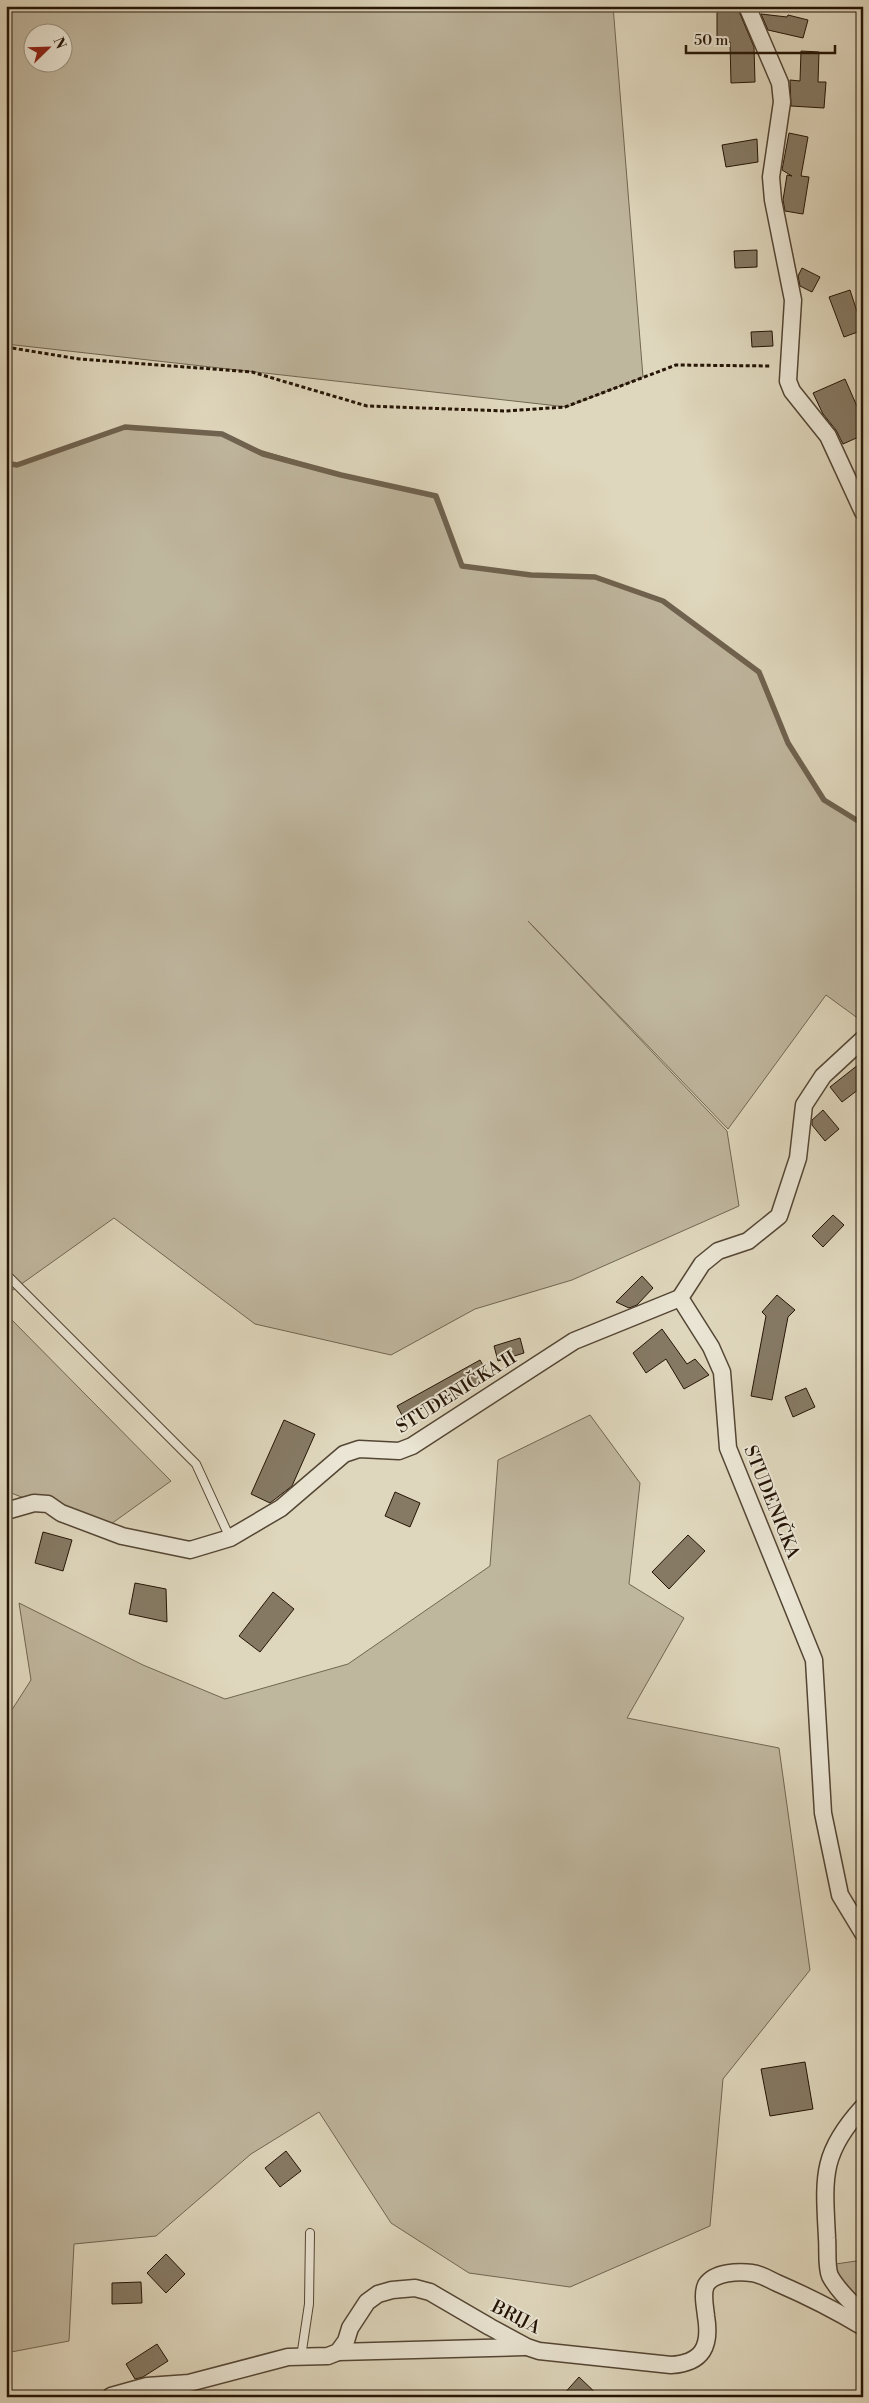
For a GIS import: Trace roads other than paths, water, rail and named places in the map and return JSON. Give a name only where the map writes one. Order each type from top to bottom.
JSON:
[{"type":"street","points":[[747,6],[780,83],[782,102],[771,177],[772,200],[793,300],[788,381],[792,391],[828,436],[863,512]]},
{"type":"street","points":[[680,1298],[702,1264],[718,1251],[748,1241],[779,1216],[798,1158],[804,1105],[823,1076],[863,1039]]},
{"type":"street","name":"STUDENIČKA II","points":[[6,1511],[34,1504],[48,1504],[61,1514],[122,1536],[190,1550],[230,1538],[282,1508],[344,1454],[359,1449],[399,1450],[412,1446],[574,1341],[680,1298]]},
{"type":"street","name":"STUDENIČKA","points":[[680,1298],[712,1347],[722,1372],[728,1448],[814,1660],[823,1813],[840,1895],[863,1933]]},
{"type":"street","points":[[863,2107],[844,2127],[837,2139],[830,2154],[825,2187],[829,2275],[840,2290],[863,2314]]},
{"type":"street","name":"BRIJA","points":[[338,2352],[346,2341],[350,2328],[367,2302],[378,2294],[415,2288],[430,2292],[527,2347],[539,2351],[671,2365],[691,2362],[699,2357],[706,2341],[707,2321],[704,2297],[706,2285],[714,2278],[729,2274],[753,2273],[817,2300],[863,2327]]},
{"type":"street","points":[[111,2396],[147,2386],[189,2383],[288,2357],[328,2356],[338,2352],[527,2347]]},
{"type":"lane","points":[[6,1274],[196,1464],[230,1538]]},
{"type":"lane","points":[[301,2357],[309,2304],[310,2234]]},
{"type":"waterway","points":[[6,463],[17,465],[125,427],[222,434],[263,454],[341,475],[436,496],[462,566],[531,575],[595,577],[663,601],[759,672],[788,743],[824,800],[863,824]]}]
